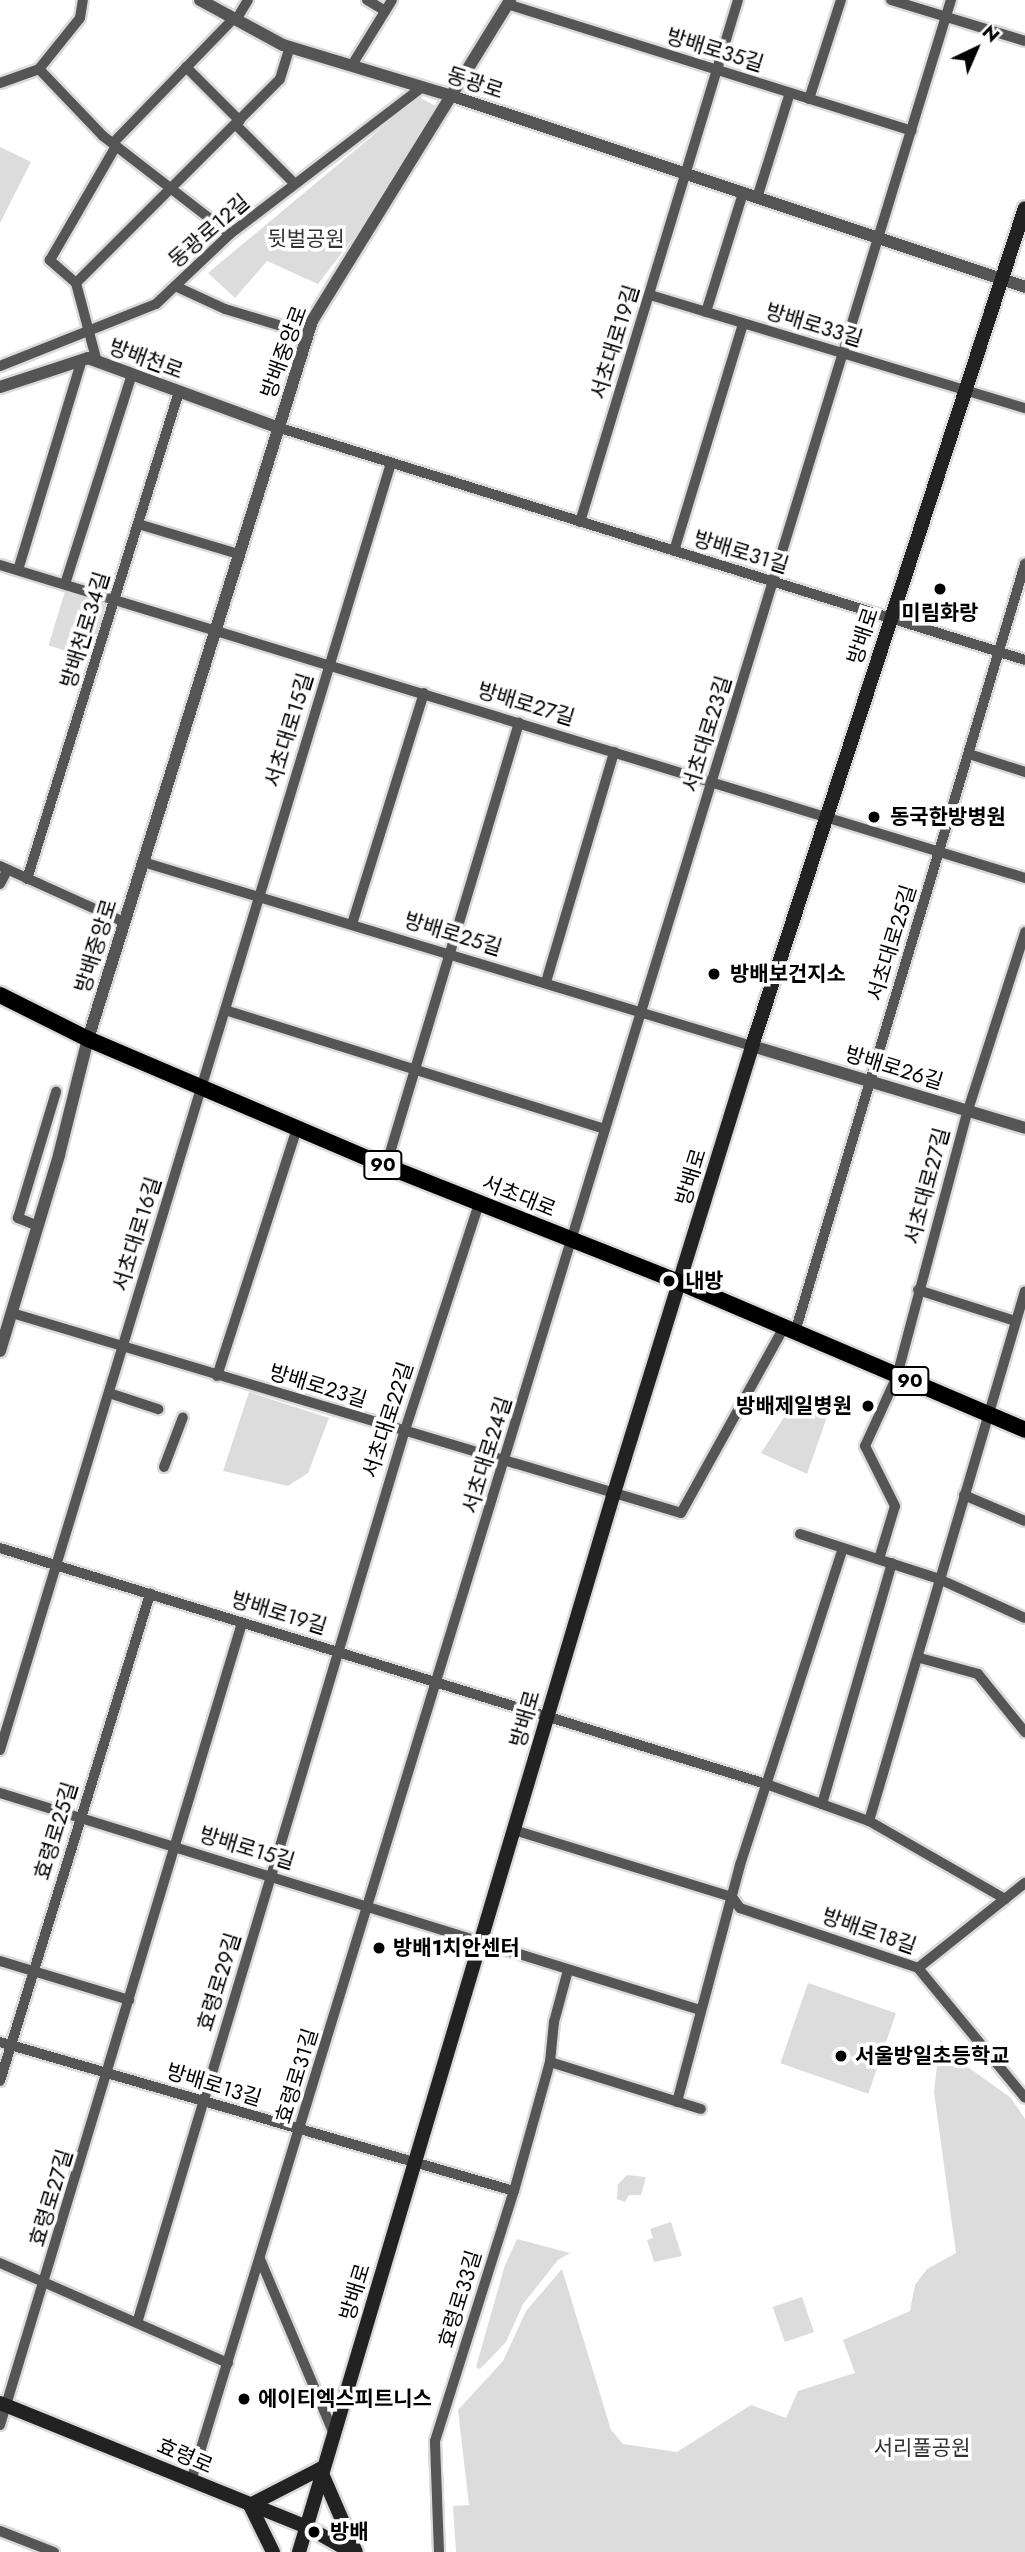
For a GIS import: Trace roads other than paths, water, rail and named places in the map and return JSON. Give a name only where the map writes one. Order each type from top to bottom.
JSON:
[{"type":"main road","name":"방배로","points":[[299,2552],[320,2469],[417,2164],[613,1496],[681,1283],[752,1046],[1025,208]]},
{"type":"main road","name":"서초대로","points":[[0,995],[88,1039],[202,1088],[386,1166],[681,1283],[1025,1430]]},
{"type":"main road","name":"효령로","points":[[4,2404],[307,2527],[354,2552]]},
{"type":"main road","points":[[273,2552],[250,2505],[320,2469],[354,2552]]},
{"type":"street","points":[[0,83],[39,69],[80,18],[83,0]]},
{"type":"street","name":"동광로","points":[[200,0],[290,47],[452,96],[1025,287]]},
{"type":"street","points":[[97,362],[76,283],[50,260],[114,144],[234,20],[248,0]]},
{"type":"street","points":[[367,0],[385,11]]},
{"type":"street","points":[[352,65],[392,0]]},
{"type":"street","name":"서초대로19길","points":[[580,522],[689,175],[738,0]]},
{"type":"street","points":[[809,99],[841,0]]},
{"type":"street","points":[[891,0],[1025,41]]},
{"type":"street","name":"서초대로23길","points":[[573,1240],[951,0]]},
{"type":"street","name":"방배로35길","points":[[508,2],[912,131]]},
{"type":"street","name":"방배중앙로","points":[[0,1351],[38,1226],[88,1039],[308,334],[328,291],[452,96],[508,2]]},
{"type":"street","points":[[76,283],[173,190],[280,79],[290,47]]},
{"type":"street","points":[[186,67],[295,184]]},
{"type":"street","points":[[39,69],[114,144],[230,234]]},
{"type":"street","name":"동광로12길","points":[[0,366],[90,334],[156,304],[230,234],[422,87]]},
{"type":"street","points":[[757,198],[790,93]]},
{"type":"street","points":[[706,312],[743,193]]},
{"type":"street","points":[[175,286],[225,309],[308,334]]},
{"type":"street","name":"방배로33길","points":[[650,295],[1025,408]]},
{"type":"street","points":[[674,551],[743,324]]},
{"type":"street","points":[[18,570],[82,360]]},
{"type":"street","name":"방배천로","points":[[0,387],[82,360],[97,362],[277,427]]},
{"type":"street","points":[[65,584],[132,374]]},
{"type":"street","name":"방배천로34길","points":[[27,879],[179,392]]},
{"type":"street","points":[[277,427],[391,463]]},
{"type":"street","name":"방배로31길","points":[[391,463],[1025,660]]},
{"type":"street","name":"서초대로15길","points":[[202,1088],[391,463]]},
{"type":"street","points":[[138,524],[238,554]]},
{"type":"street","name":"서초대로25길","points":[[613,1496],[681,1513],[789,1330],[871,1082],[1025,564]]},
{"type":"street","name":"방배로27길","points":[[0,565],[1025,878]]},
{"type":"street","points":[[352,925],[424,693]]},
{"type":"street","points":[[386,1166],[519,722]]},
{"type":"street","points":[[546,982],[614,752]]},
{"type":"street","points":[[969,754],[1025,772]]},
{"type":"street","name":"방배로25길","points":[[143,862],[641,1010],[752,1046]]},
{"type":"street","points":[[0,884],[4,868],[124,922]]},
{"type":"street","name":"서초대로27길","points":[[879,1559],[895,1506],[864,1446],[897,1376],[968,1110],[1025,932]]},
{"type":"street","points":[[225,1010],[606,1129]]},
{"type":"street","name":"방배로26길","points":[[752,1046],[1025,1128]]},
{"type":"street","name":"서초대로16길","points":[[0,1750],[202,1088]]},
{"type":"street","points":[[38,1226],[18,1218],[56,1092]]},
{"type":"street","points":[[217,1376],[297,1128]]},
{"type":"street","name":"서초대로22길","points":[[338,1651],[404,1433],[479,1203]]},
{"type":"street","name":"서초대로24길","points":[[438,1682],[573,1240]]},
{"type":"street","points":[[918,1290],[1014,1325],[1025,1333]]},
{"type":"street","points":[[869,1821],[920,1658],[939,1579],[1025,1291]]},
{"type":"street","name":"방배로23길","points":[[12,1313],[613,1496]]},
{"type":"street","points":[[109,1392],[158,1409]]},
{"type":"street","points":[[164,1467],[183,1417]]},
{"type":"street","points":[[964,1495],[1025,1521]]},
{"type":"street","points":[[800,1534],[939,1579],[1025,1618]]},
{"type":"street","name":"방배로19길","points":[[0,1548],[766,1784],[869,1821],[1005,1899]]},
{"type":"street","points":[[677,2102],[732,1897],[843,1548]]},
{"type":"street","points":[[822,1804],[892,1563]]},
{"type":"street","name":"효령로25길","points":[[0,2081],[6,2043],[34,1970],[150,1594]]},
{"type":"street","name":"효령로27길","points":[[0,2426],[4,2404],[45,2283],[242,1623]]},
{"type":"street","name":"효령로29길","points":[[137,2323],[338,1651]]},
{"type":"street","points":[[920,1658],[978,1674],[1025,1732]]},
{"type":"street","name":"효령로31길","points":[[191,2481],[438,1682]]},
{"type":"street","name":"방배로15길","points":[[0,1794],[369,1905],[700,2010]]},
{"type":"street","name":"방배로18길","points":[[514,1830],[732,1897],[740,1908],[918,1968],[1025,2098]]},
{"type":"street","points":[[918,1968],[1025,1883]]},
{"type":"street","points":[[0,1961],[129,2000]]},
{"type":"street","name":"효령로33길","points":[[439,2552],[436,2441],[514,2191],[550,2062],[554,2022],[568,1970]]},
{"type":"street","name":"방배로13길","points":[[6,2043],[417,2164]]},
{"type":"street","points":[[550,2062],[701,2109]]},
{"type":"street","points":[[417,2164],[514,2191]]},
{"type":"street","points":[[260,2259],[333,2432]]},
{"type":"street","points":[[0,2263],[228,2363]]},
{"type":"street","points":[[0,2531],[54,2552]]},
{"type":"place","name":"미림화랑","points":[[940,589]]},
{"type":"place","name":"동국한방병원","points":[[874,817]]},
{"type":"place","name":"방배보건지소","points":[[714,974]]},
{"type":"place","name":"내방","points":[[669,1281]]},
{"type":"place","name":"방배제일병원","points":[[868,1406]]},
{"type":"place","name":"방배1치안센터","points":[[379,1948]]},
{"type":"place","name":"서울방일초등학교","points":[[841,2056]]},
{"type":"place","name":"에이티엑스피트니스","points":[[244,2399]]},
{"type":"place","name":"방배","points":[[314,2532]]},
{"type":"park label","name":"뒷벌공원","points":[[306,239]]},
{"type":"park label","name":"서리풀공원","points":[[922,2448]]}]
